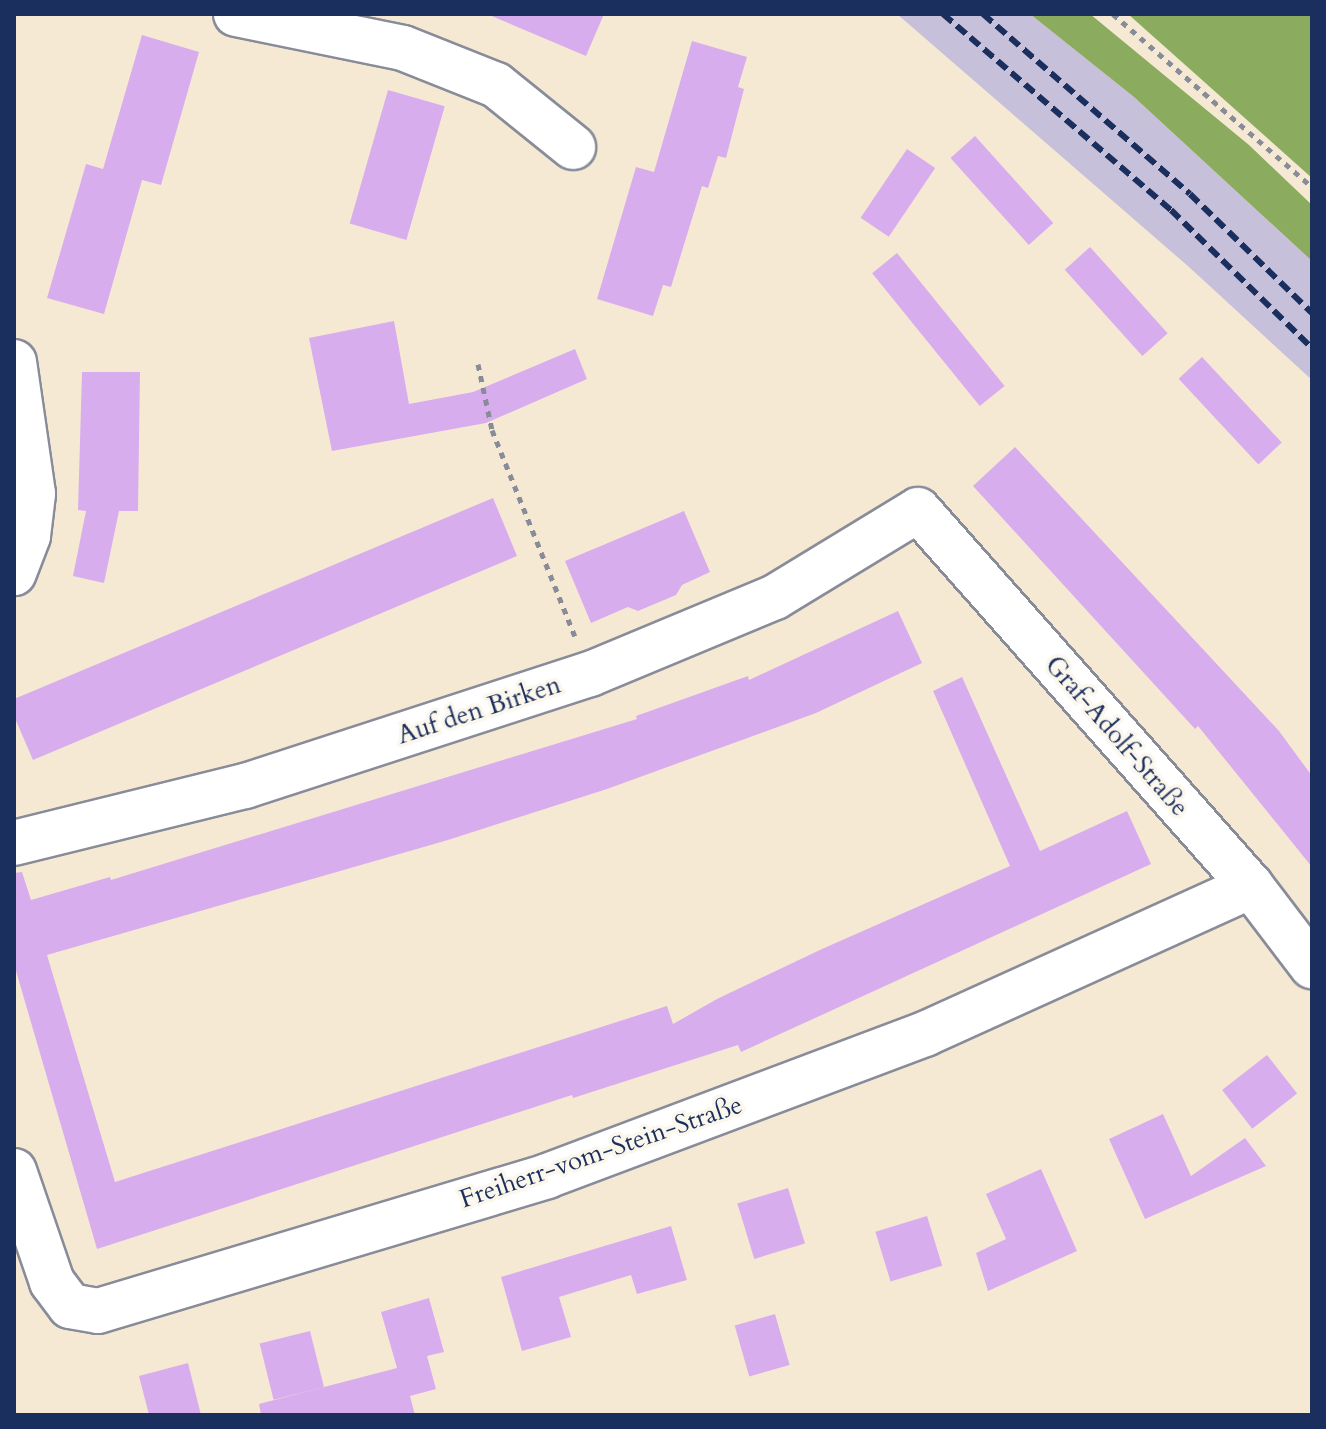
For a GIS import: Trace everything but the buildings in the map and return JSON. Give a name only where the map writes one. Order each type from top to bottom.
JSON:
[{"type":"street","points":[[236,14],[403,48],[496,85],[573,147]]},
{"type":"street","points":[[14,362],[33,494],[28,536],[14,573]]},
{"type":"street","name":"Auf den Birken","points":[[14,843],[245,786],[590,674],[775,597],[918,510]]},
{"type":"street","name":"Graf-Adolf-Straße","points":[[918,510],[1251,886],[1312,966]]},
{"type":"street","name":"Freiherr-vom-Stein-Straße","points":[[14,1171],[52,1282],[70,1306],[98,1311],[547,1176],[925,1034],[1251,886]]},
{"type":"path","points":[[1113,14],[1312,187]]},
{"type":"path","points":[[478,364],[492,430],[590,674]]},
{"type":"shaded area","points":[[897,14],[1030,14],[1134,97],[1312,261],[1312,380],[1189,267]]},
{"type":"green space","points":[[1030,14],[1090,14],[1249,145],[1312,205],[1312,261],[1134,97]]},
{"type":"green space","points":[[1128,14],[1312,14],[1312,178]]},
{"type":"railway","points":[[943,14],[1171,210],[1312,348]]},
{"type":"railway","points":[[983,14],[1190,194],[1312,313]]}]
